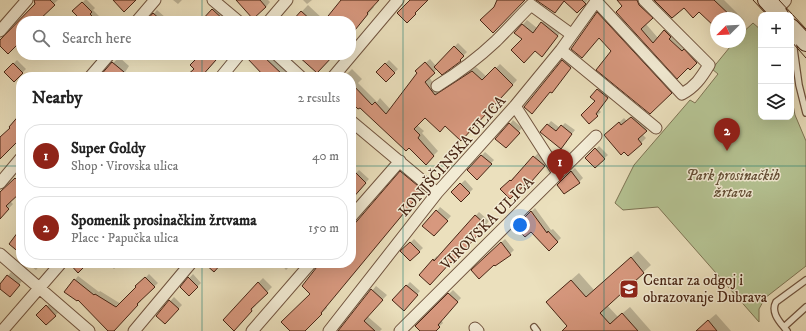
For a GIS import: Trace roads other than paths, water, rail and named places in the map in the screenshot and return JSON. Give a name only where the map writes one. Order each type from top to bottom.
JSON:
[{"type":"main road","points":[[794,30],[806,43]]},
{"type":"street","points":[[0,31],[27,0]]},
{"type":"street","points":[[142,16],[155,0]]},
{"type":"street","points":[[213,0],[232,16]]},
{"type":"street","points":[[273,16],[287,0]]},
{"type":"street","points":[[356,49],[398,0]]},
{"type":"street","points":[[596,0],[682,94],[691,89],[700,80],[709,66],[644,0]]},
{"type":"street","name":"KONJŠČINSKA ULICA","points":[[329,331],[437,193],[515,106],[561,50],[596,0]]},
{"type":"street","points":[[437,86],[476,59],[531,5],[571,34]]},
{"type":"street","points":[[561,50],[656,128]]},
{"type":"street","points":[[94,72],[105,60]]},
{"type":"street","points":[[225,72],[236,60]]},
{"type":"street","points":[[282,60],[296,72]]},
{"type":"street","points":[[336,72],[347,60]]},
{"type":"street","points":[[515,106],[558,173]]},
{"type":"street","points":[[356,125],[437,193]]},
{"type":"street","name":"VIROVSKA ULICA","points":[[400,331],[596,136]]},
{"type":"street","points":[[356,211],[400,161]]},
{"type":"street","points":[[0,183],[16,164]]},
{"type":"street","points":[[0,254],[16,267]]},
{"type":"street","points":[[17,268],[89,331]]},
{"type":"street","points":[[2,331],[57,268]]},
{"type":"street","points":[[134,331],[187,268]]},
{"type":"street","points":[[252,331],[307,268]]},
{"type":"lane","points":[[794,46],[799,85],[806,113]]},
{"type":"lane","points":[[806,280],[776,302],[774,312],[786,329],[806,307]]},
{"type":"tram line","points":[[753,0],[764,12]]},
{"type":"tram line","points":[[779,0],[806,29]]},
{"type":"tram line","points":[[794,44],[806,58]]},
{"type":"place","name":"Spomenik prosinačkim žrtvama","points":[[727,151]]},
{"type":"place","name":"Super Goldy","points":[[560,182]]},
{"type":"place","name":"Centar za odgoj i obrazovanje Dubrava","points":[[629,289]]},
{"type":"park label","name":"Park prosinačkih žrtava","points":[[733,184]]}]
